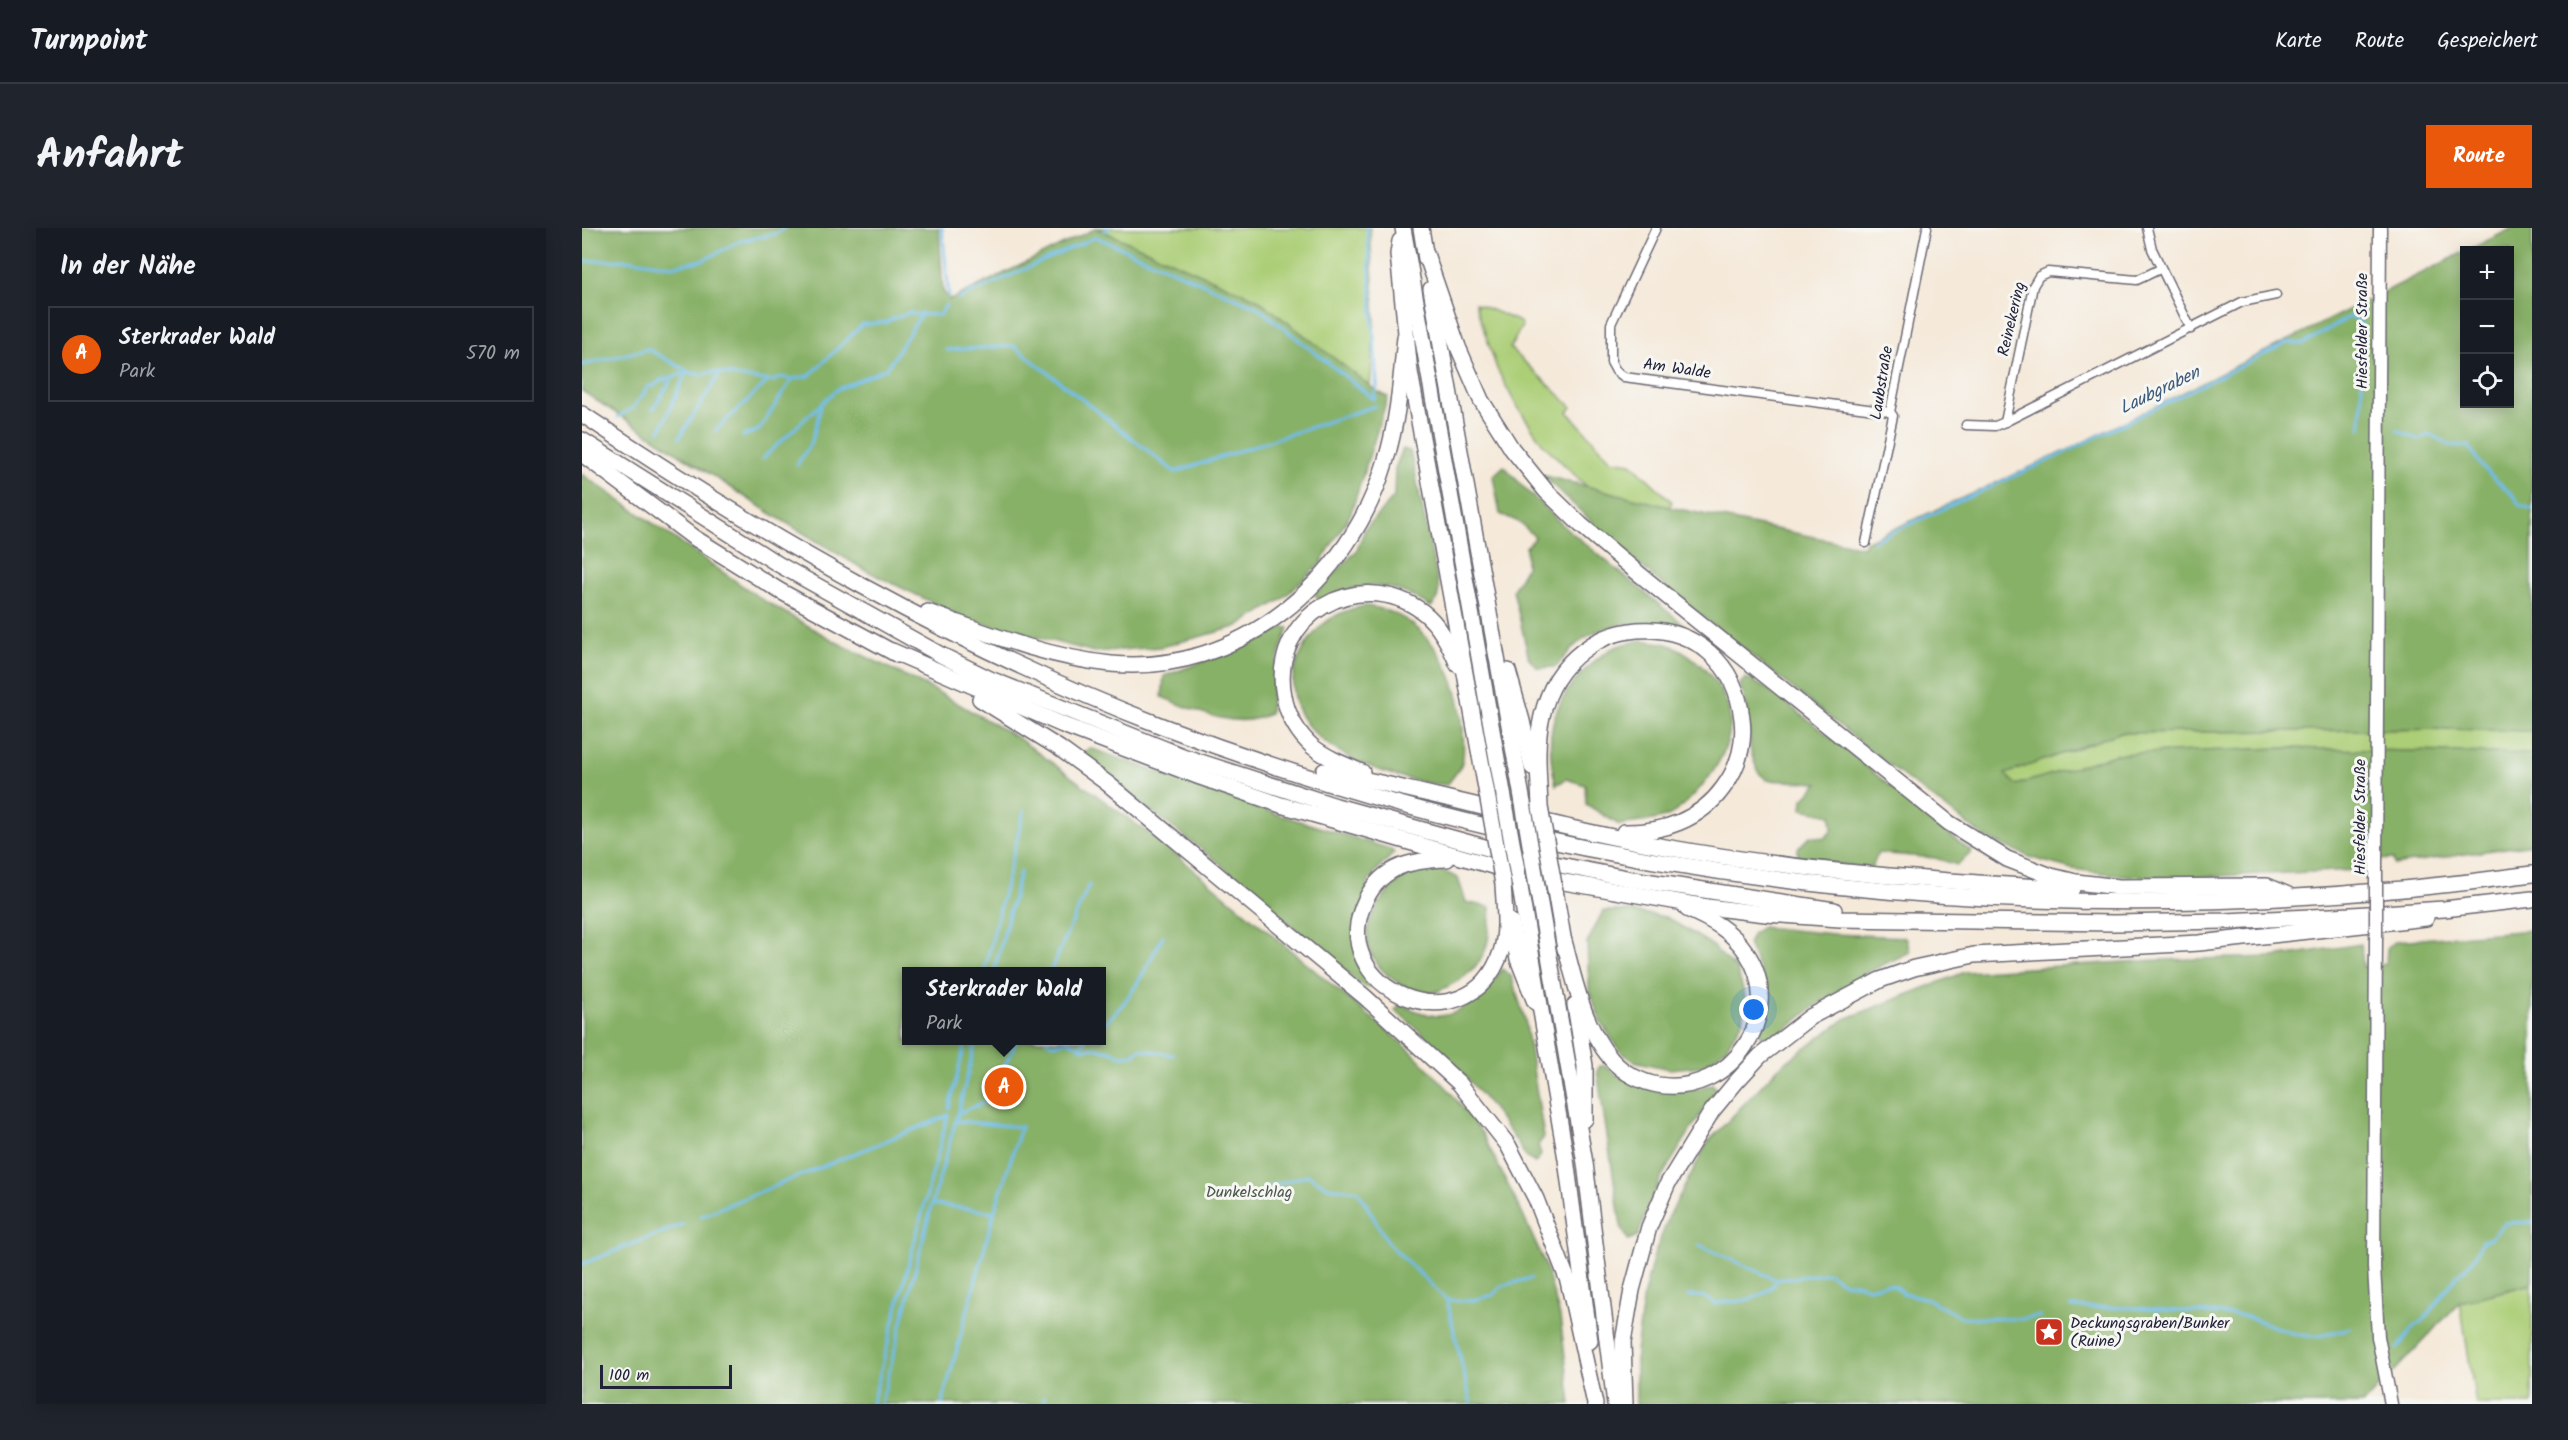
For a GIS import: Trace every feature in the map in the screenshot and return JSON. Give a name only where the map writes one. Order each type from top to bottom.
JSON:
[{"type":"highway","points":[[1403,228],[1398,254],[1405,337],[1468,692],[1518,959],[1527,986],[1544,1022]]},
{"type":"highway","points":[[1403,228],[1544,1022],[1580,1256],[1596,1404]]},
{"type":"highway","points":[[1421,228],[1585,1163],[1615,1404]]},
{"type":"highway","points":[[1425,251],[1473,383],[1506,441],[1546,491],[1586,530],[1638,573],[1949,824],[2007,859],[2065,880],[2120,886],[2267,886],[2293,897]]},
{"type":"highway","points":[[865,588],[994,638],[1039,652],[1075,659],[1113,664],[1152,664],[1192,657],[1227,645],[1270,622],[1300,599],[1328,571],[1358,529],[1377,488],[1389,449],[1397,414],[1405,337]]},
{"type":"highway","points":[[582,414],[683,482],[762,531],[952,633],[1085,694],[1162,726],[1250,757],[1382,798],[1544,840],[1724,872],[1884,891],[1977,897],[2151,901],[2293,897],[2532,874]]},
{"type":"highway","points":[[582,440],[778,564],[941,655],[990,679],[1251,780],[1431,834],[1524,858],[1762,900],[1862,914],[1950,920]]},
{"type":"highway","points":[[582,454],[702,543],[780,591],[1031,729],[1107,783],[1365,997],[1459,1083],[1508,1145],[1540,1209],[1568,1281],[1596,1404]]},
{"type":"highway","points":[[1392,785],[1321,753],[1305,738],[1292,720],[1282,688],[1283,667],[1290,644],[1302,624],[1318,609],[1342,597],[1370,593],[1401,599],[1424,613],[1440,630],[1456,660],[1468,692]]},
{"type":"highway","points":[[1491,626],[1522,721],[1564,941],[1585,1066],[1585,1163]]},
{"type":"highway","points":[[1540,807],[1538,765],[1540,725],[1551,690],[1570,661],[1594,642],[1626,631],[1660,631],[1690,640],[1716,660],[1728,676],[1739,700],[1743,737],[1740,755],[1727,782],[1711,802],[1699,812],[1671,826],[1639,832],[1584,830]]},
{"type":"highway","points":[[892,651],[1062,724],[1200,777],[1292,808],[1461,859],[1524,875],[1665,900],[1776,915],[1840,919],[2114,923],[2226,921],[2444,909],[2532,899]]},
{"type":"highway","points":[[1250,757],[1392,785],[1584,830],[1716,856],[1853,873],[2087,890],[2228,890],[2248,887]]},
{"type":"highway","points":[[1461,859],[1424,860],[1402,865],[1383,876],[1368,896],[1359,925],[1361,950],[1376,978],[1393,993],[1416,1002],[1440,1003],[1461,997],[1480,985],[1494,968],[1504,943],[1503,884]]},
{"type":"highway","points":[[1564,941],[1583,1011],[1598,1041],[1613,1061],[1627,1073],[1654,1084],[1684,1086],[1706,1080],[1726,1068],[1749,1042],[1760,1008],[1761,997],[1756,975],[1746,952],[1724,928],[1702,915],[1665,900]]},
{"type":"highway","points":[[1625,1404],[1623,1342],[1632,1290],[1649,1227],[1668,1183],[1712,1111],[1736,1082],[1760,1056],[1810,1017],[1880,980],[1925,966],[1974,955],[2199,943],[2422,920],[2444,909]]},
{"type":"street","name":"Am Walde","points":[[1656,228],[1611,321],[1611,362],[1618,374],[1624,377],[1890,412]]},
{"type":"street","name":"Laubstraße","points":[[1866,543],[1893,416],[1890,412],[1927,228]]},
{"type":"street","points":[[2147,228],[2160,269],[2191,329]]},
{"type":"street","name":"Hiesfelder Straße","points":[[2380,228],[2374,1267],[2378,1337],[2391,1404]]},
{"type":"street","name":"Reinekering","points":[[2006,422],[2033,286],[2038,276],[2048,272],[2137,280],[2160,269]]},
{"type":"street","points":[[1966,425],[1995,426],[2006,422],[2242,302],[2276,296]]},
{"type":"green space","points":[[582,228],[939,228],[943,291],[950,300],[1096,228],[1257,299],[1378,392],[1388,397],[1351,513],[1320,564],[1281,600],[1236,627],[1161,647],[1094,652],[964,618],[865,570],[770,513],[582,391]]},
{"type":"green space","points":[[1096,228],[1370,228],[1375,320],[1370,387],[1257,299]]},
{"type":"green space","points":[[2513,228],[2532,228],[2532,731],[2447,729],[2119,733],[2005,774],[2016,785],[2118,754],[2284,748],[2532,754],[2532,844],[2394,865],[2393,859],[2361,861],[2361,870],[2170,878],[2072,869],[2032,858],[1985,837],[1907,779],[1668,589],[1621,549],[1542,475],[1669,507],[1863,547],[1865,542],[2068,450],[2460,254],[2460,408],[2514,408],[2514,246],[2476,246]]},
{"type":"green space","points":[[1475,303],[1520,322],[1522,326],[1510,348],[1572,407],[1568,412],[1611,460],[1631,463],[1672,502],[1669,507],[1586,486],[1542,443],[1515,403],[1497,369]]},
{"type":"green space","points":[[1403,449],[1410,451],[1414,467],[1439,589],[1437,600],[1431,607],[1402,591],[1376,586],[1350,590],[1319,601],[1315,594],[1357,550],[1365,529],[1394,497],[1395,468]]},
{"type":"green space","points":[[1504,466],[1565,527],[1683,624],[1687,631],[1660,624],[1616,625],[1589,635],[1575,646],[1556,667],[1538,668],[1529,659],[1513,590],[1526,567],[1526,547],[1535,537],[1519,522],[1500,514],[1493,476]]},
{"type":"green space","name":"Dunkelschlag","points":[[582,474],[763,600],[838,643],[934,690],[1018,738],[1162,843],[1410,1050],[1448,1089],[1482,1133],[1521,1211],[1545,1264],[1560,1317],[1571,1404],[582,1404]]},
{"type":"green space","points":[[1365,606],[1387,611],[1406,620],[1436,649],[1447,667],[1460,709],[1464,746],[1461,765],[1447,785],[1390,774],[1360,763],[1332,747],[1310,728],[1296,705],[1293,678],[1309,639],[1322,625],[1337,615]]},
{"type":"green space","points":[[1282,627],[1289,628],[1275,669],[1270,713],[1258,718],[1230,720],[1202,713],[1162,697],[1164,676],[1264,639]]},
{"type":"green space","points":[[1642,640],[1670,645],[1694,659],[1705,669],[1715,681],[1728,707],[1729,735],[1725,749],[1714,770],[1680,808],[1660,819],[1619,825],[1586,804],[1585,785],[1566,779],[1556,785],[1552,768],[1551,737],[1557,709],[1573,683],[1585,670],[1611,649]]},
{"type":"green space","points":[[1746,678],[1788,704],[1972,852],[1957,865],[1935,858],[1878,853],[1872,868],[1798,859],[1798,848],[1810,836],[1825,838],[1832,830],[1831,815],[1802,809],[1803,799],[1819,783],[1767,780],[1758,772],[1751,753],[1747,708],[1740,684]]},
{"type":"green space","points":[[2447,729],[2532,731],[2532,754],[2284,748],[2118,754],[2016,785],[2004,774],[2119,733]]},
{"type":"green space","points":[[1090,748],[1277,814],[1390,849],[1394,853],[1376,871],[1368,883],[1357,956],[1372,986],[1366,987],[1358,982],[1213,858],[1093,767],[1083,757],[1084,752]]},
{"type":"green space","points":[[1441,870],[1458,878],[1466,902],[1490,907],[1487,944],[1478,962],[1468,974],[1457,981],[1435,992],[1412,990],[1390,977],[1373,958],[1368,947],[1367,932],[1371,918],[1393,886],[1413,874]]},
{"type":"green space","points":[[1603,911],[1627,911],[1666,917],[1709,943],[1737,970],[1745,996],[1742,1023],[1725,1049],[1702,1066],[1669,1069],[1634,1061],[1620,1051],[1600,1021],[1589,988],[1587,943]]},
{"type":"green space","points":[[1762,927],[1833,934],[1906,937],[1910,952],[1868,972],[1815,1006],[1773,1040],[1760,1035],[1768,999],[1763,978],[1748,944],[1753,933]]},
{"type":"green space","points":[[2532,930],[2532,1284],[2460,1302],[2363,1404],[1636,1404],[1636,1351],[1644,1294],[1653,1258],[1669,1216],[1708,1142],[1779,1067],[1845,1019],[1965,972],[2157,960],[2274,957],[2361,944],[2363,967],[2386,963],[2387,948],[2396,941]]},
{"type":"green space","points":[[1502,969],[1511,976],[1525,1019],[1544,1137],[1538,1145],[1541,1155],[1535,1163],[1527,1158],[1499,1116],[1451,1060],[1395,1010],[1400,1005],[1440,1016],[1459,1011],[1484,992]]},
{"type":"green space","points":[[1600,1066],[1605,1066],[1623,1079],[1696,1089],[1713,1084],[1716,1089],[1664,1173],[1652,1197],[1638,1236],[1628,1240],[1621,1226],[1597,1071]]},
{"type":"green space","points":[[2532,1284],[2532,1404],[2476,1404],[2460,1302]]},
{"type":"waterway","points":[[582,261],[632,260],[672,266],[704,260],[740,241],[775,234],[785,228]]},
{"type":"waterway","points":[[942,228],[949,296]]},
{"type":"waterway","points":[[1104,231],[1110,228]]},
{"type":"waterway","points":[[958,299],[1096,237],[1257,307],[1374,399],[1377,386],[1367,228]]},
{"type":"waterway","points":[[618,417],[633,408],[649,386],[684,374],[702,375],[712,372],[774,381],[780,377],[792,379],[809,376],[863,324],[886,323],[910,312],[940,315],[946,305]]},
{"type":"waterway","points":[[762,459],[836,390],[887,368],[922,313]]},
{"type":"waterway","name":"Laubgraben","points":[[1873,541],[2058,456],[2289,342],[2303,344],[2351,316],[2361,323],[2363,332],[2361,428]]},
{"type":"waterway","points":[[946,350],[1014,346],[1175,472],[1375,406]]},
{"type":"waterway","points":[[582,365],[648,349],[689,372]]},
{"type":"waterway","points":[[660,431],[685,375]]},
{"type":"waterway","points":[[679,438],[719,375]]},
{"type":"waterway","points":[[743,436],[759,430],[792,379]]},
{"type":"waterway","points":[[653,409],[671,380]]},
{"type":"waterway","points":[[715,431],[768,381]]},
{"type":"waterway","points":[[797,465],[812,441],[821,406]]},
{"type":"waterway","name":"Laubgraben","points":[[2397,430],[2419,440],[2429,434],[2450,445],[2469,446],[2482,467],[2515,497],[2520,505],[2532,509]]},
{"type":"waterway","points":[[985,967],[1024,811]]},
{"type":"waterway","points":[[995,967],[1020,872]]},
{"type":"waterway","points":[[1052,967],[1089,885]]},
{"type":"waterway","points":[[1106,1021],[1129,995],[1163,936]]},
{"type":"waterway","points":[[949,1108],[965,1045]]},
{"type":"waterway","points":[[958,1113],[975,1045]]},
{"type":"waterway","points":[[881,1404],[932,1204],[958,1113],[988,1101],[1015,1045]]},
{"type":"waterway","points":[[1077,1045],[1085,1049],[1094,1047],[1121,1056],[1134,1055],[1140,1049],[1173,1055]]},
{"type":"waterway","points":[[872,1404],[948,1114]]},
{"type":"waterway","points":[[701,1216],[947,1116]]},
{"type":"waterway","points":[[942,1404],[994,1213],[1021,1127],[957,1121]]},
{"type":"waterway","points":[[1267,1187],[1308,1175],[1328,1187],[1358,1191],[1389,1244],[1447,1300],[1471,1404]]},
{"type":"waterway","points":[[932,1204],[993,1212]]},
{"type":"waterway","points":[[2397,1349],[2414,1326],[2425,1319],[2456,1277],[2474,1259],[2482,1241],[2491,1238],[2505,1223],[2532,1222]]},
{"type":"waterway","points":[[582,1264],[683,1224]]},
{"type":"waterway","points":[[1699,1245],[1777,1280],[1829,1273],[1844,1283],[1858,1283],[1868,1288],[1886,1284],[1894,1286],[1903,1293],[1928,1299],[1962,1318],[2023,1319],[2040,1316]]},
{"type":"waterway","points":[[1448,1300],[1469,1301],[1493,1295],[1502,1286],[1531,1278]]},
{"type":"waterway","points":[[1688,1296],[1703,1296],[1716,1304],[1745,1300],[1766,1292],[1776,1280]]},
{"type":"waterway","points":[[2071,1307],[2133,1308],[2239,1315],[2287,1332],[2307,1336],[2325,1335],[2350,1328]]},
{"type":"waterway","points":[[1044,1397],[1044,1404]]},
{"type":"place","name":"Sterkrader Wald","points":[[1004,1087]]},
{"type":"place","name":"Deckungsgraben/Bunker (Ruine)","points":[[2049,1332]]}]
